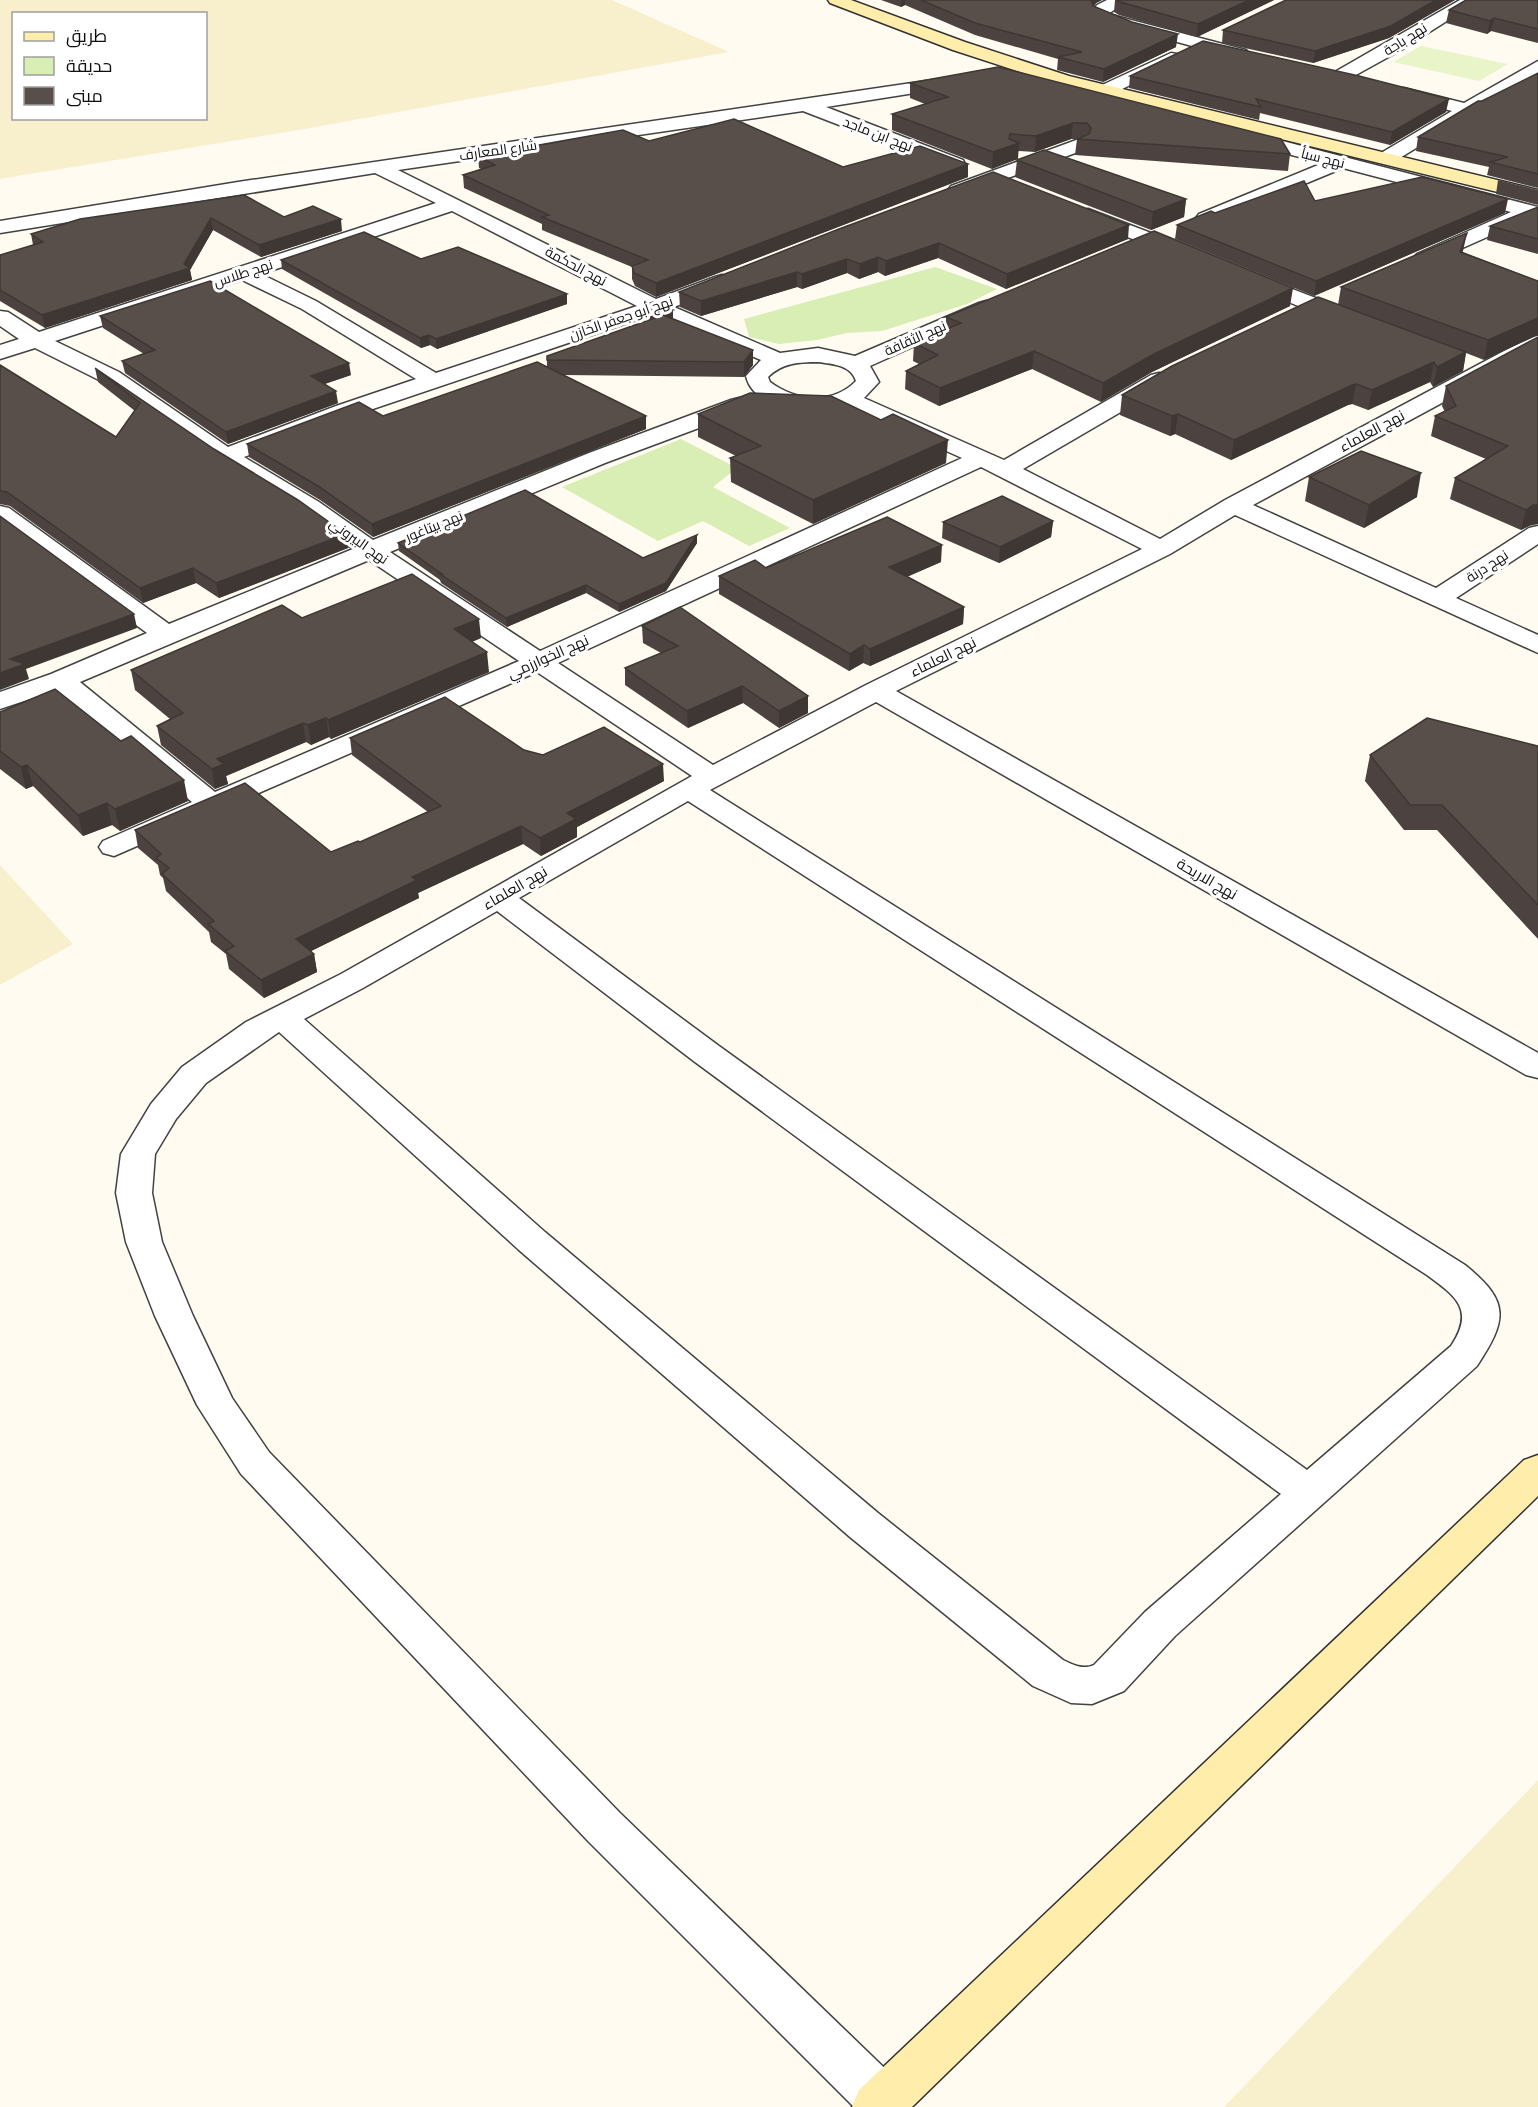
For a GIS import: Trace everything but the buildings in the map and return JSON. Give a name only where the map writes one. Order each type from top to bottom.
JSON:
[{"type":"street","points":[[836,0],[1025,69],[1388,157],[1536,207]]},
{"type":"street","points":[[1121,0],[1099,10],[1100,15],[1118,22],[1261,59]]},
{"type":"street","name":"نهج باجة","points":[[1359,82],[1333,76],[1395,46],[1472,0]]},
{"type":"street","points":[[1106,90],[1228,30]]},
{"type":"street","points":[[1388,157],[1538,66]]},
{"type":"street","points":[[985,77],[1025,69]]},
{"type":"street","name":"شارع المعارف","points":[[0,226],[377,167],[807,106],[985,77]]},
{"type":"street","name":"نهج سبأ","points":[[985,77],[1536,207]]},
{"type":"street","points":[[1390,89],[1466,109]]},
{"type":"street","name":"نهج ابن ماجد","points":[[807,106],[1014,186]]},
{"type":"street","points":[[938,198],[1079,145]]},
{"type":"street","points":[[1123,252],[1342,162]]},
{"type":"street","name":"نهج الحكمة","points":[[377,167],[536,245],[655,308],[713,330],[778,360]]},
{"type":"street","name":"نهج طلاس","points":[[0,352],[451,205]]},
{"type":"street","points":[[1408,265],[1536,207]]},
{"type":"street","points":[[1069,208],[1205,261]]},
{"type":"street","name":"نهج أبو جعفر الخازن","points":[[226,456],[344,411],[655,308],[743,272]]},
{"type":"street","points":[[244,273],[309,305],[436,382]]},
{"type":"street","points":[[1236,273],[1369,326]]},
{"type":"street","points":[[1294,316],[1346,292]]},
{"type":"street","name":"نهج الثقافة","points":[[856,364],[1001,300]]},
{"type":"street","name":"نهج البيروني","points":[[0,316],[36,340],[111,377],[226,456],[310,507],[538,662],[701,783],[1417,1251],[1469,1288],[1482,1311],[1479,1332],[1464,1356],[1160,1624],[1109,1678],[1092,1686],[1071,1685],[1048,1673],[864,1525],[532,1241],[282,1017]]},
{"type":"street","name":"نهج العلماء","points":[[880,2104],[604,1827],[263,1472],[216,1405],[174,1316],[144,1242],[134,1194],[138,1154],[163,1112],[194,1075],[258,1029],[352,981],[701,783],[876,691],[1161,549],[1476,366],[1538,342]]},
{"type":"street","points":[[819,355],[839,358],[856,364],[866,372],[868,382],[862,391],[848,399],[828,403],[806,404],[768,394],[759,385],[757,376],[764,367],[778,360],[797,356],[819,355]]},
{"type":"street","points":[[1005,469],[1181,369]]},
{"type":"street","name":"نهج بيتاغور","points":[[0,701],[61,680],[166,634],[597,458],[768,394]]},
{"type":"street","points":[[848,399],[1005,469],[1161,549]]},
{"type":"street","name":"نهج الخوارزمي","points":[[114,847],[210,803],[538,662],[980,459]]},
{"type":"street","points":[[1234,505],[1538,645]]},
{"type":"street","points":[[0,513],[166,634]]},
{"type":"street","name":"نهج درنة","points":[[1437,599],[1538,533]]},
{"type":"street","points":[[61,680],[210,803]]},
{"type":"street","name":"نهج الاريحة","points":[[876,691],[1538,1067]]},
{"type":"street","points":[[499,898],[707,1054],[1309,1493]]},
{"type":"street","points":[[880,2104],[1538,1471]]},
{"type":"shaded area","points":[[0,0],[612,0],[729,52],[299,130],[0,179]]},
{"type":"shaded area","points":[[0,865],[73,944],[0,985]]},
{"type":"shaded area","points":[[1538,1780],[1538,2107],[1224,2107]]},
{"type":"green space","points":[[1421,46],[1508,64],[1479,81],[1393,62]]},
{"type":"green space","points":[[935,267],[997,289],[967,304],[882,331],[847,333],[817,340],[779,344],[749,337],[744,319]]},
{"type":"green space","points":[[681,439],[737,468],[713,487],[790,528],[749,546],[703,521],[658,541],[562,487]]}]
